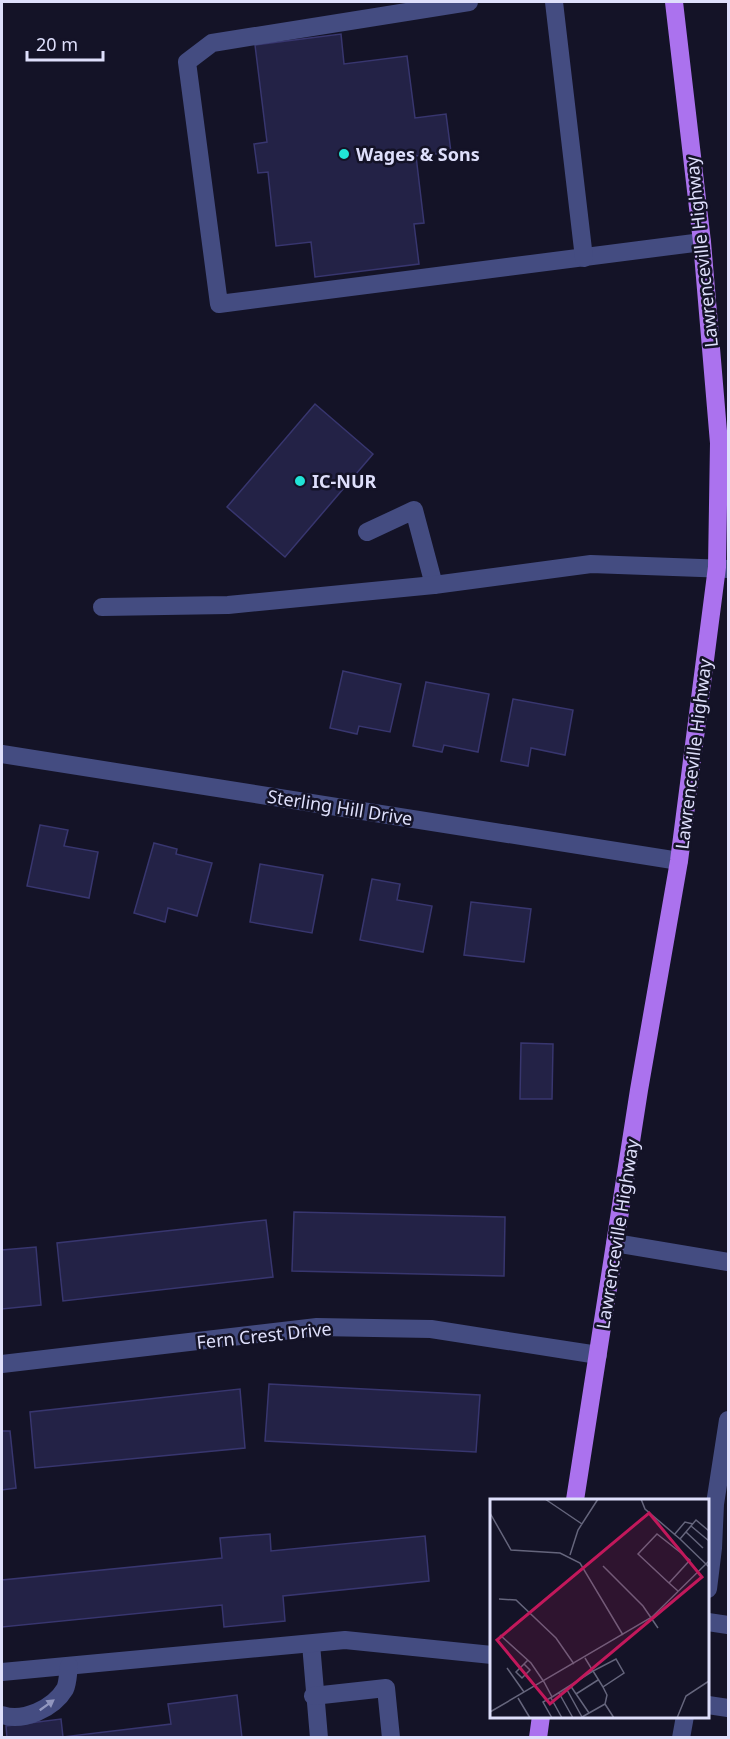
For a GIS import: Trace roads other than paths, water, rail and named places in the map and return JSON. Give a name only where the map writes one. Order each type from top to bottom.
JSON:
[{"type":"main road","name":"Lawrenceville Highway","points":[[575,1499],[615,1243],[679,861],[723,568],[719,443],[702,242],[674,2]]},
{"type":"main road","points":[[538,1737],[541,1718]]},
{"type":"street","points":[[469,2],[212,43],[188,62],[219,304],[702,242]]},
{"type":"street","points":[[554,2],[584,258]]},
{"type":"street","points":[[367,532],[414,510],[434,585]]},
{"type":"street","points":[[102,607],[228,605],[434,585],[591,564],[723,568]]},
{"type":"street","name":"Sterling Hill Drive","points":[[2,754],[679,861]]},
{"type":"street","points":[[615,1243],[729,1262]]},
{"type":"street","name":"Fern Crest Drive","points":[[2,1364],[317,1327],[431,1329],[598,1355]]},
{"type":"street","points":[[709,1586],[721,1549],[729,1420]]},
{"type":"street","points":[[709,1622],[729,1625]]},
{"type":"street","points":[[2,1672],[345,1640],[490,1655]]},
{"type":"street","points":[[311,1644],[313,1696],[319,1737]]},
{"type":"street","points":[[2,1715],[34,1714],[52,1703],[66,1689],[69,1666]]},
{"type":"street","points":[[313,1696],[386,1688],[391,1737]]},
{"type":"street","points":[[709,1705],[729,1708]]},
{"type":"street","points":[[681,1737],[685,1718]]},
{"type":"place","name":"Wages & Sons","points":[[344,154]]},
{"type":"place","name":"IC-NUR","points":[[300,481]]}]
